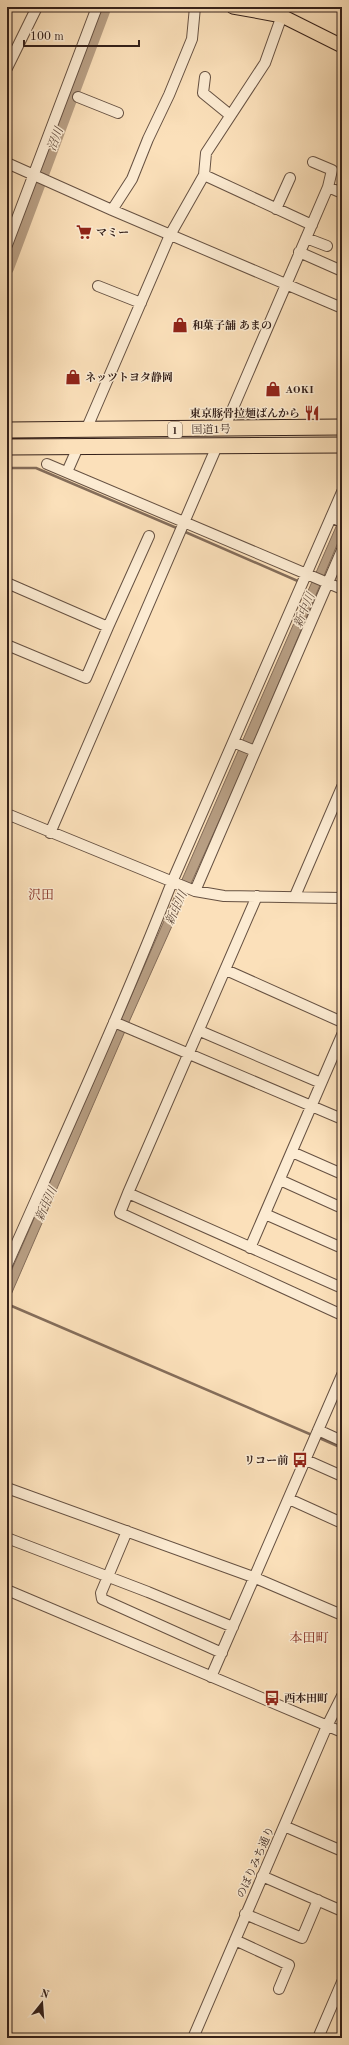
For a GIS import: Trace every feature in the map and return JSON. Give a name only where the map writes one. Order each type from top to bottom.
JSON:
[{"type":"highway","name":"国道1号","points":[[7,430],[342,427]]},
{"type":"highway","name":"国道1号","points":[[7,448],[342,445]]},
{"type":"main road","points":[[233,7],[283,12],[342,46]]},
{"type":"street","points":[[7,68],[37,7]]},
{"type":"street","points":[[7,245],[97,7]]},
{"type":"street","points":[[112,210],[132,179],[192,39],[195,7]]},
{"type":"street","points":[[86,430],[170,235],[204,175],[206,153],[265,63],[283,12]]},
{"type":"street","points":[[204,77],[203,93],[230,115]]},
{"type":"street","points":[[78,97],[118,113]]},
{"type":"street","points":[[224,429],[285,283],[328,187],[332,170],[313,162]]},
{"type":"street","points":[[7,163],[33,176],[342,308]]},
{"type":"street","points":[[204,175],[312,225]]},
{"type":"street","points":[[276,209],[290,178]]},
{"type":"street","points":[[328,187],[342,193]]},
{"type":"street","points":[[306,238],[327,246]]},
{"type":"street","points":[[299,252],[342,271]]},
{"type":"street","points":[[98,286],[141,303]]},
{"type":"street","points":[[50,833],[217,446]]},
{"type":"street","points":[[67,472],[78,447]]},
{"type":"street","points":[[47,464],[184,520],[307,576],[328,583],[342,590]]},
{"type":"street","points":[[7,1265],[114,1022],[172,882],[299,590],[336,520],[342,492]]},
{"type":"street","points":[[7,645],[86,678],[149,536]]},
{"type":"street","points":[[192,890],[255,751],[342,550]]},
{"type":"street","points":[[7,583],[108,627]]},
{"type":"street","points":[[233,742],[255,751]]},
{"type":"street","points":[[296,896],[341,790]]},
{"type":"street","points":[[7,814],[50,833],[192,890],[224,896],[296,896],[342,898]]},
{"type":"street","points":[[257,896],[190,1055],[120,1213],[342,1315]]},
{"type":"street","points":[[226,970],[342,1022]]},
{"type":"street","points":[[114,1022],[342,1119]]},
{"type":"street","points":[[200,1031],[321,1083]]},
{"type":"street","points":[[250,1248],[342,1034]]},
{"type":"street","points":[[292,1152],[342,1174]]},
{"type":"street","points":[[280,1180],[342,1208]]},
{"type":"street","points":[[128,1193],[342,1288]]},
{"type":"street","points":[[265,1214],[342,1248]]},
{"type":"street","points":[[211,1678],[318,1430],[338,1396],[342,1375]]},
{"type":"street","points":[[318,1430],[342,1441]]},
{"type":"street","points":[[306,1460],[342,1476]]},
{"type":"street","points":[[7,1488],[254,1577],[342,1615]]},
{"type":"street","points":[[289,1499],[342,1523]]},
{"type":"street","points":[[127,1531],[101,1593],[102,1599],[222,1654]]},
{"type":"street","points":[[7,1538],[233,1627]]},
{"type":"street","points":[[7,1590],[211,1678],[342,1732]]},
{"type":"street","name":"のぼりみち通り","points":[[193,2038],[245,1914],[327,1726],[342,1696]]},
{"type":"street","points":[[284,1826],[342,1851]]},
{"type":"street","points":[[262,1876],[342,1911]]},
{"type":"street","points":[[245,1914],[302,1938],[318,1900]]},
{"type":"street","points":[[235,1940],[289,1965],[279,1989]]},
{"type":"street","points":[[318,2038],[342,1982]]},
{"type":"water","name":"新中川","points":[[342,513],[342,533],[245,763],[129,1022],[7,1304],[7,1281],[9,1276]]},
{"type":"waterway","name":"沼川","points":[[7,268],[103,11]]},
{"type":"waterway","points":[[7,468],[36,468],[179,529]]},
{"type":"waterway","points":[[183,531],[300,582]]},
{"type":"waterway","points":[[7,1304],[312,1435]]},
{"type":"waterway","points":[[317,1437],[342,1448]]},
{"type":"place","name":"マミー","points":[[84,232]]},
{"type":"place","name":"和菓子舗 あまの","points":[[180,325]]},
{"type":"place","name":"ネッツトヨタ静岡","points":[[73,377]]},
{"type":"place","name":"AOKI","points":[[273,389]]},
{"type":"place","name":"東京豚骨拉麺ばんから","points":[[312,413]]},
{"type":"place","name":"リコー前","points":[[300,1460]]},
{"type":"place","name":"西本田町","points":[[272,1698]]},
{"type":"district","name":"沢田","points":[[41,894]]},
{"type":"district","name":"本田町","points":[[309,1637]]}]
